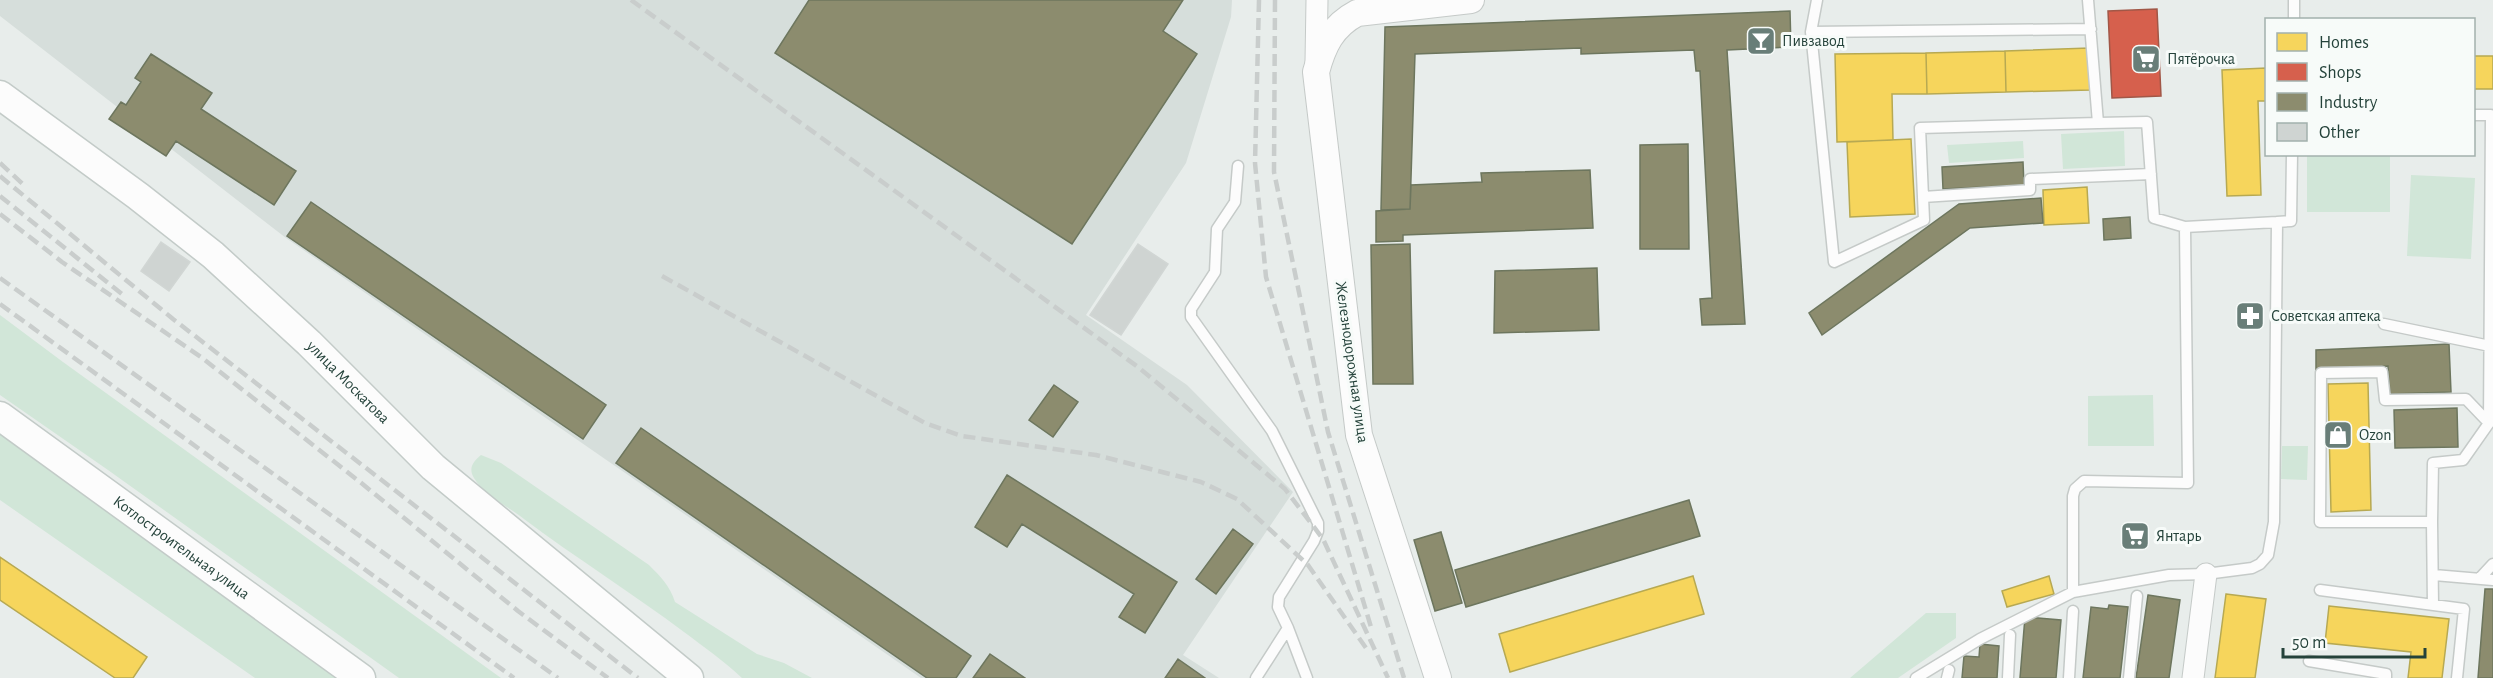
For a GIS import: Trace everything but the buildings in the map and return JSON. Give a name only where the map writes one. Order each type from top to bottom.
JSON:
[{"type":"main road","name":"улица Москатова","points":[[0,95],[138,196],[213,255],[309,343],[433,466],[689,678]]},
{"type":"main road","name":"Котлостроительная улица","points":[[0,416],[361,678]]},
{"type":"street","name":"Железнодорожная улица","points":[[1317,0],[1316,72],[1359,435],[1438,678]]},
{"type":"street","name":"Железнодорожная улица","points":[[1316,72],[1322,51],[1341,21],[1357,13],[1471,0]]},
{"type":"street","points":[[2193,678],[2206,574]]},
{"type":"lane","points":[[1817,0],[1812,32],[1834,262],[1924,220],[1920,128],[2147,122],[2154,218],[2185,227],[2291,221],[2292,156]]},
{"type":"lane","points":[[2088,0],[2098,123]]},
{"type":"lane","points":[[2294,0],[2294,18]]},
{"type":"lane","points":[[1812,32],[2091,29]]},
{"type":"lane","points":[[2433,605],[2433,463],[2463,460],[2491,422],[2493,147],[2491,115],[2475,115]]},
{"type":"lane","points":[[1238,166],[1235,202],[1217,229],[1215,272],[1191,309],[1191,317],[1272,431],[1318,523],[1314,541],[1279,597],[1278,607],[1307,678]]},
{"type":"lane","points":[[1923,197],[2030,190],[2030,179],[2151,174]]},
{"type":"lane","points":[[1916,678],[1980,639],[2073,592],[2169,575],[2206,574],[2252,568],[2260,564],[2271,546],[2274,522],[2277,222]]},
{"type":"lane","points":[[2073,592],[2073,496],[2075,489],[2084,482],[2188,483],[2185,227]]},
{"type":"lane","points":[[2384,324],[2490,346]]},
{"type":"lane","points":[[2432,522],[2320,522],[2321,373],[2382,372],[2385,400],[2466,399],[2491,422]]},
{"type":"lane","points":[[2480,578],[2493,564]]},
{"type":"lane","points":[[2434,575],[2493,580]]},
{"type":"lane","points":[[2320,590],[2464,609],[2457,678]]},
{"type":"lane","points":[[2129,678],[2137,596]]},
{"type":"lane","points":[[2069,678],[2073,611]]},
{"type":"lane","points":[[1256,678],[1288,628]]},
{"type":"lane","points":[[2008,678],[2010,635]]},
{"type":"lane","points":[[2309,661],[2386,674],[2386,678]]},
{"type":"shaded area","points":[[0,0],[1232,0],[1231,17],[1186,163],[1086,315],[1187,385],[1293,492],[1183,655],[1219,678],[921,678],[286,238],[0,16]]},
{"type":"green space","points":[[2124,131],[2125,166],[2063,169],[2061,134]]},
{"type":"green space","points":[[2023,141],[2024,158],[1949,163],[1947,145]]},
{"type":"green space","points":[[2307,156],[2390,156],[2390,212],[2307,212]]},
{"type":"green space","points":[[2411,175],[2475,178],[2471,259],[2407,256]]},
{"type":"green space","points":[[0,315],[501,678],[399,678],[0,395]]},
{"type":"green space","points":[[2153,395],[2154,446],[2088,446],[2088,396]]},
{"type":"green space","points":[[0,433],[344,678],[255,678],[0,500]]},
{"type":"green space","points":[[2282,446],[2308,446],[2307,480],[2281,479]]},
{"type":"green space","points":[[481,455],[501,463],[649,565],[668,586],[675,602],[757,654],[784,663],[812,678],[742,678],[714,654],[484,490],[471,471]]},
{"type":"green space","points":[[1926,613],[1956,613],[1956,638],[1898,678],[1850,678]]},
{"type":"railway","points":[[631,0],[1138,367],[1285,489],[1323,539],[1388,678]]},
{"type":"railway","points":[[1259,0],[1255,163],[1266,277],[1371,627]]},
{"type":"railway","points":[[1275,0],[1274,172],[1328,432],[1404,678]]},
{"type":"railway","points":[[0,163],[26,187]]},
{"type":"railway","points":[[0,176],[173,319],[638,678]]},
{"type":"railway","points":[[0,196],[122,294]]},
{"type":"railway","points":[[0,214],[62,262],[201,357],[360,482],[518,611],[608,678]]},
{"type":"railway","points":[[662,276],[925,423],[962,436],[1096,455],[1201,482],[1237,499],[1308,565],[1366,648]]},
{"type":"railway","points":[[0,278],[558,678]]},
{"type":"railway","points":[[0,304],[514,678]]},
{"type":"place","name":"Пивзавод","points":[[1761,41]]},
{"type":"place","name":"Пятёрочка","points":[[2146,59]]},
{"type":"place","name":"Советская аптека","points":[[2250,316]]},
{"type":"place","name":"Ozon","points":[[2338,435]]},
{"type":"place","name":"Янтарь","points":[[2135,536]]}]
